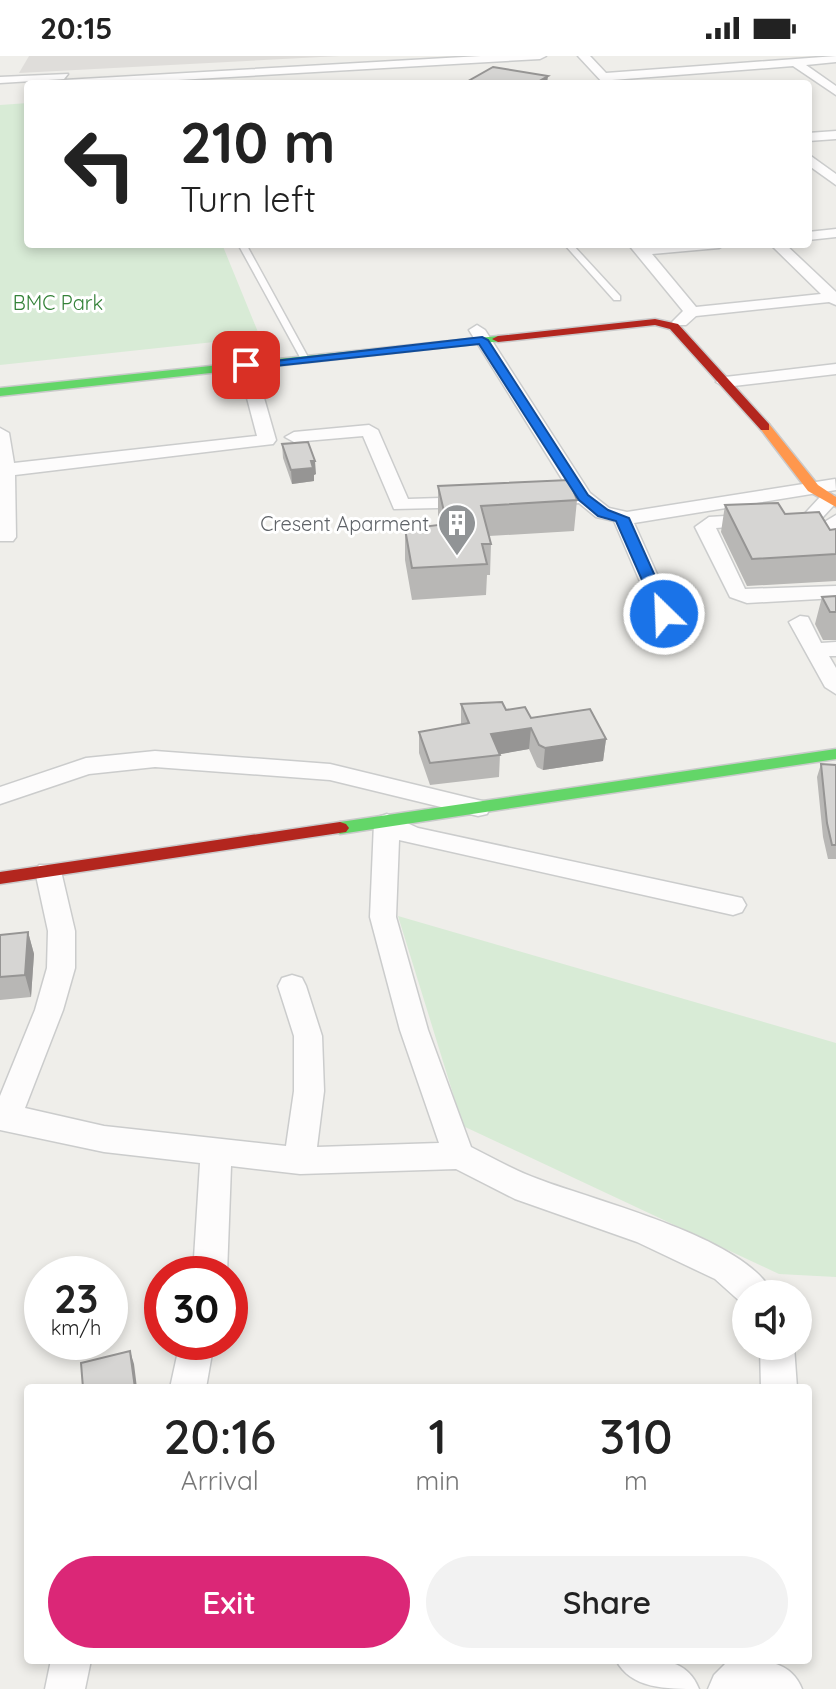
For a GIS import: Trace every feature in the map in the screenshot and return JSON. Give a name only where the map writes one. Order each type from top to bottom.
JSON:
[{"type":"street","points":[[92,80],[415,56]]},
{"type":"street","points":[[0,80],[540,56]]},
{"type":"street","points":[[584,56],[606,80]]},
{"type":"street","points":[[615,80],[836,59]]},
{"type":"street","points":[[795,62],[836,92]]},
{"type":"street","points":[[699,70],[712,80]]},
{"type":"street","points":[[0,87],[24,85]]},
{"type":"street","points":[[822,95],[836,92]]},
{"type":"street","points":[[812,137],[836,135]]},
{"type":"street","points":[[812,162],[831,183]]},
{"type":"street","points":[[812,236],[836,233]]},
{"type":"street","points":[[638,248],[725,382],[830,492]]},
{"type":"street","points":[[781,248],[835,298]]},
{"type":"street","points":[[0,382],[245,360],[602,322],[684,319],[835,298]]},
{"type":"street","points":[[684,319],[747,379],[830,492]]},
{"type":"street","points":[[480,335],[583,497],[603,513],[622,518],[830,492]]},
{"type":"street","points":[[0,392],[245,360]]},
{"type":"street","points":[[3,470],[267,440],[245,360]]},
{"type":"street","points":[[725,382],[836,369]]},
{"type":"street","points":[[294,437],[369,430],[401,505],[499,501]]},
{"type":"street","points":[[0,433],[6,537]]},
{"type":"street","points":[[804,526],[830,492]]},
{"type":"street","points":[[527,500],[583,497]]},
{"type":"street","points":[[622,518],[664,614]]},
{"type":"street","points":[[835,529],[773,520],[709,523],[705,527],[737,593],[747,597],[836,592]]},
{"type":"street","points":[[800,622],[825,650],[836,687]]},
{"type":"street","points":[[0,878],[482,809],[836,754]]},
{"type":"street","points":[[0,796],[86,766],[155,759],[330,772],[482,809]]},
{"type":"street","points":[[387,823],[411,835],[733,905]]},
{"type":"street","points":[[387,823],[383,917],[414,1030],[459,1156]]},
{"type":"street","points":[[48,871],[62,934],[63,955],[47,1011],[3,1117],[104,1139],[300,1161],[459,1156],[526,1189],[647,1231],[727,1268],[740,1280]]},
{"type":"street","points":[[292,986],[308,1036],[309,1091],[300,1161]]},
{"type":"street","points":[[211,1256],[216,1153]]},
{"type":"street","points":[[189,1384],[193,1360]]},
{"type":"street","points":[[778,1360],[779,1384]]},
{"type":"street","points":[[65,1689],[70,1664]]},
{"type":"street","points":[[642,1664],[679,1689]]},
{"type":"lane","points":[[244,248],[302,354]]},
{"type":"lane","points":[[572,248],[617,298]]},
{"type":"shaded area","points":[[29,56],[340,56],[19,73]]},
{"type":"green space","name":"BMC Park","points":[[24,103],[24,248],[224,248],[260,337],[0,365],[0,105]]},
{"type":"green space","points":[[398,916],[836,1043],[836,1277],[779,1274],[463,1126]]},
{"type":"building","points":[[493,67],[548,76],[541,80],[470,80]]},
{"type":"building","points":[[308,442],[315,461],[311,461],[313,468],[291,470],[282,444]]},
{"type":"building","points":[[569,480],[577,500],[481,506],[491,544],[482,544],[487,564],[412,568],[405,529],[447,524],[438,486]]},
{"type":"building","points":[[778,503],[785,514],[819,512],[830,530],[836,529],[836,554],[752,559],[725,505]]},
{"type":"building","points":[[836,596],[836,612],[830,612],[822,597]]},
{"type":"building","points":[[502,702],[506,710],[525,707],[531,718],[590,709],[606,739],[545,748],[539,745],[531,728],[491,734],[500,755],[430,763],[419,732],[469,723],[461,704]]},
{"type":"building","points":[[821,764],[836,765],[836,845],[832,845],[827,823]]},
{"type":"building","points":[[28,932],[25,975],[0,977],[0,935]]},
{"type":"building","points":[[130,1351],[134,1384],[83,1384],[81,1363],[128,1360]]},
{"type":"traffic: fast","points":[[0,392],[498,339]]},
{"type":"traffic: fast","points":[[340,828],[836,754]]},
{"type":"traffic: slow","points":[[765,427],[813,488],[836,503]]},
{"type":"traffic: jam","points":[[498,339],[655,322],[674,326],[765,427]]},
{"type":"traffic: jam","points":[[0,878],[340,828]]},
{"type":"place","name":"Cresent Aparment","points":[[457,557]]},
{"type":"route","points":[[246,365],[482,340],[583,497],[603,513],[622,518],[664,614]]}]
